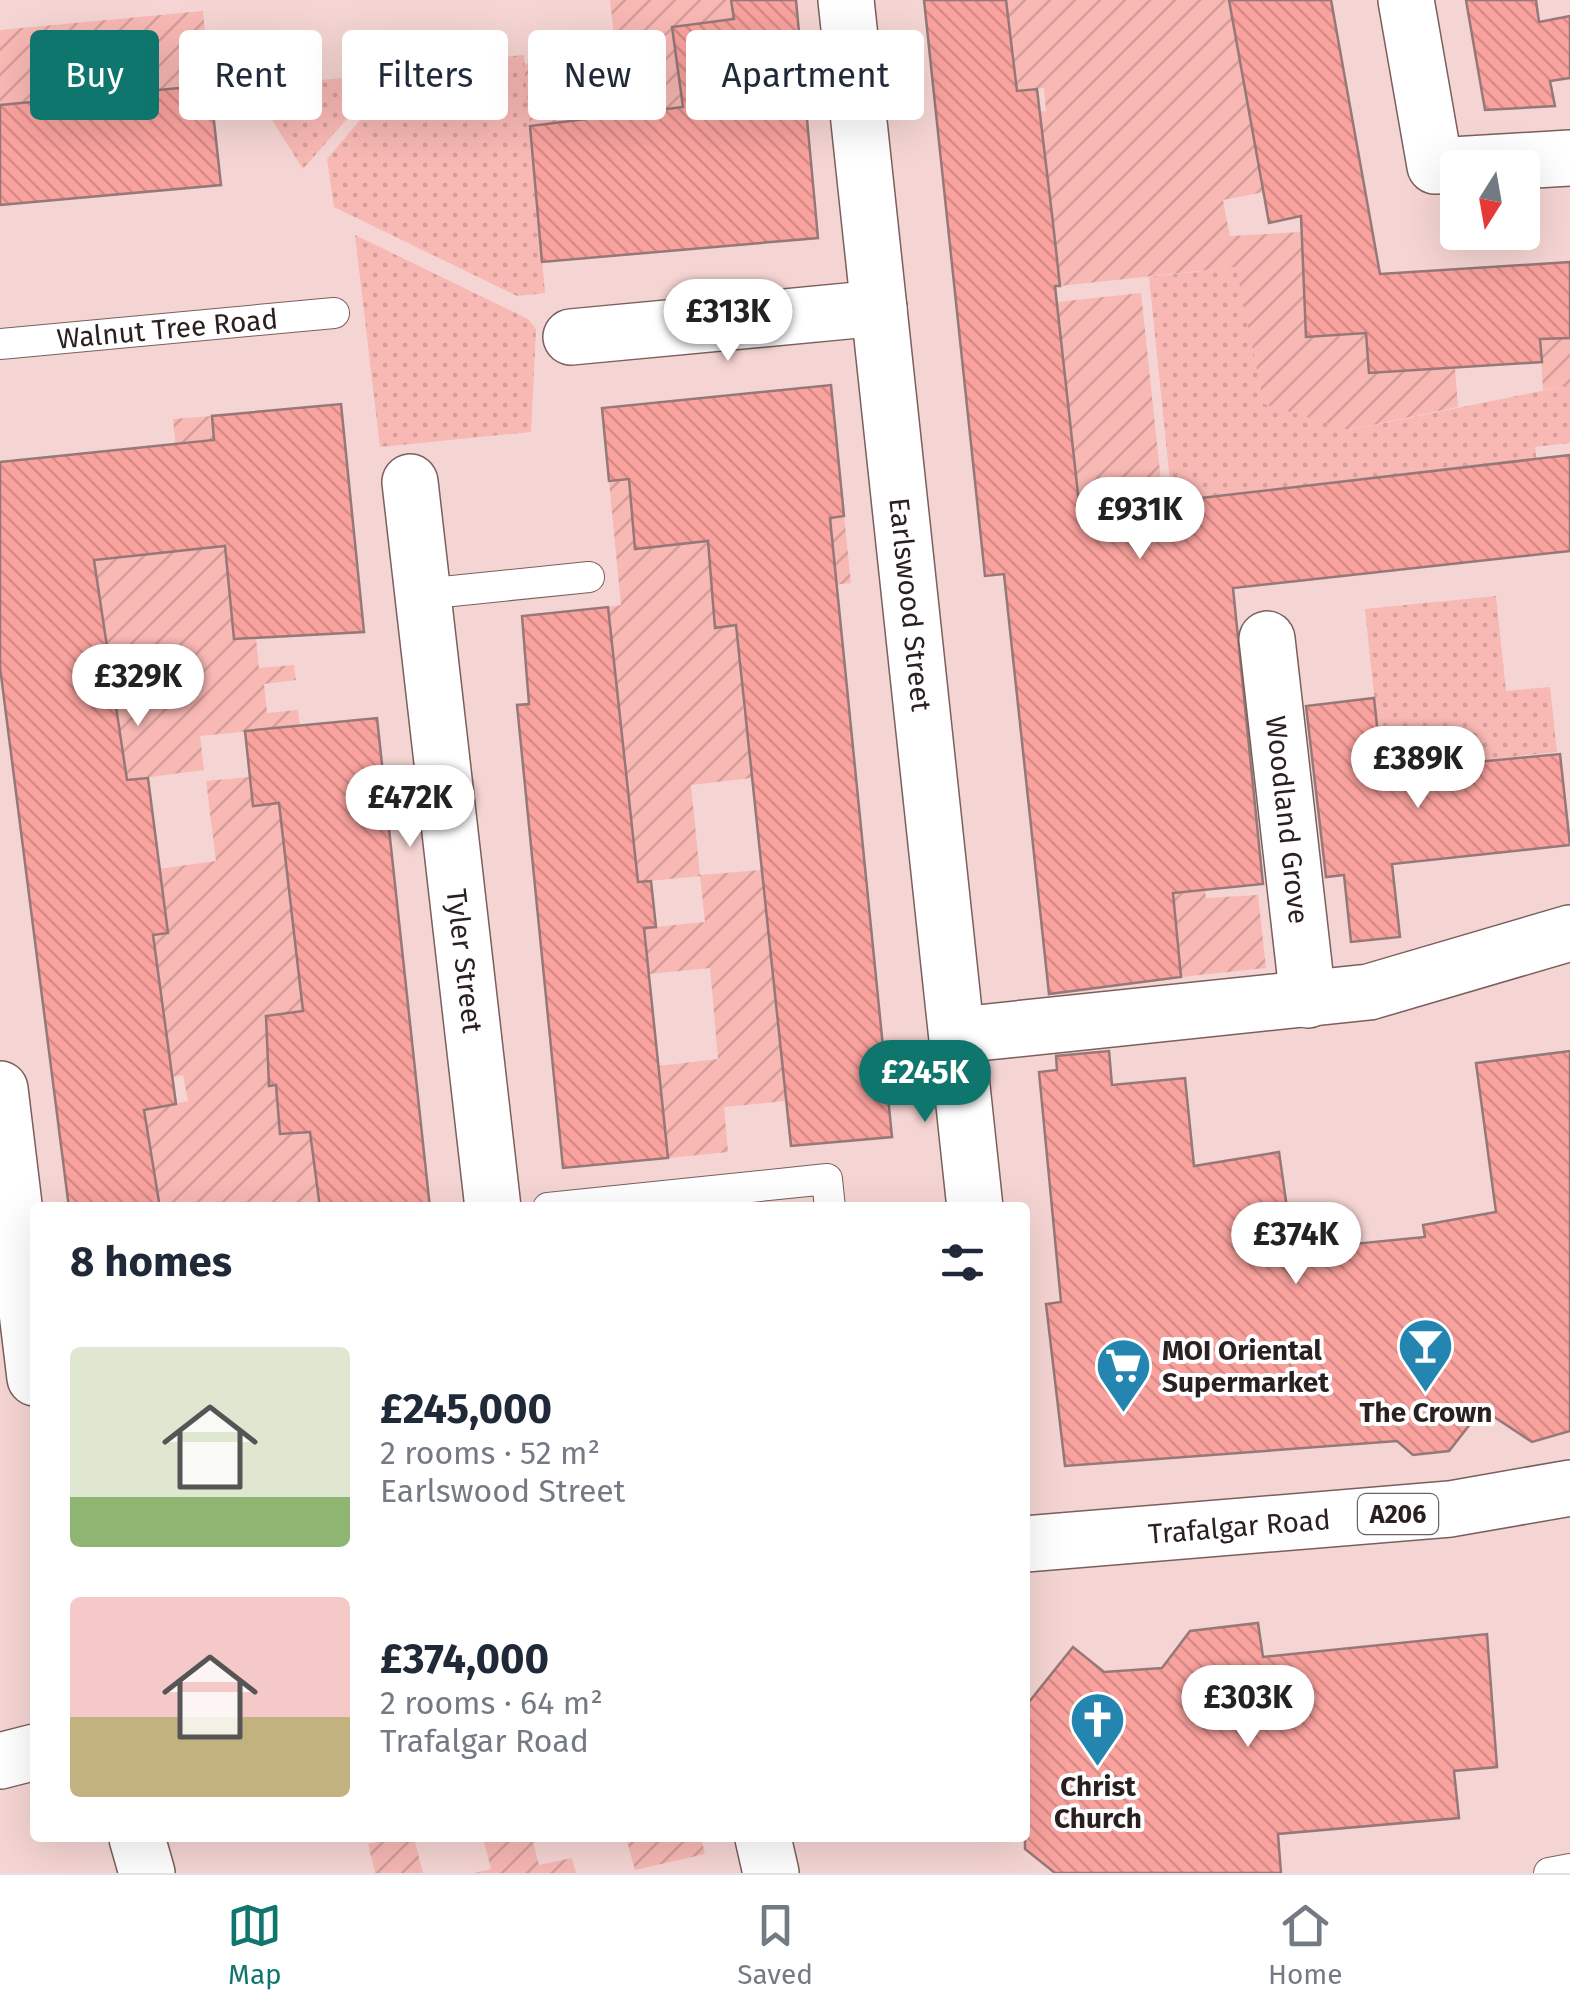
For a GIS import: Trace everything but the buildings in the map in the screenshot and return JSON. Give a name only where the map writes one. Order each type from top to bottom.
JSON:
[{"type":"street","name":"Earlswood Street","points":[[846,0],[974,1202]]},
{"type":"street","points":[[1406,0],[1435,166],[1570,158]]},
{"type":"street","points":[[570,337],[879,308]]},
{"type":"street","name":"Tyler Street","points":[[410,482],[492,1202]]},
{"type":"street","name":"Woodland Grove","points":[[1267,640],[1308,1000]]},
{"type":"street","points":[[959,1035],[1370,992],[1570,933]]},
{"type":"street","points":[[0,1090],[30,1337]]},
{"type":"street","name":"Trafalgar Road","points":[[1030,1544],[1450,1509],[1570,1488]]},
{"type":"street","points":[[0,1761],[30,1753]]},
{"type":"street","points":[[138,1842],[147,1873]]},
{"type":"street","points":[[764,1842],[771,1873]]},
{"type":"lane","name":"Walnut Tree Road","points":[[0,344],[334,313]]},
{"type":"lane","points":[[424,594],[589,577]]},
{"type":"lane","points":[[604,1202],[826,1178],[829,1202]]},
{"type":"lane","points":[[1549,1873],[1570,1870]]},
{"type":"shaded area","points":[[610,0],[731,0],[733,19],[672,27],[675,49],[686,48],[686,120],[724,120],[651,143],[648,120],[666,120],[666,30],[613,30]]},
{"type":"shaded area","points":[[1006,0],[1229,0],[1236,41],[1266,37],[1242,72],[1264,192],[1223,200],[1230,236],[1302,232],[1306,337],[1334,335],[1362,275],[1369,373],[1455,367],[1458,407],[1349,430],[1264,404],[1236,267],[1060,286],[1050,195],[1019,114],[1046,111],[1044,88],[1016,91]]},
{"type":"shaded area","points":[[203,11],[205,30],[179,30],[179,89],[159,91],[159,30],[30,30],[30,102],[0,105],[0,30]]},
{"type":"shaded area","points":[[524,55],[545,293],[517,296],[334,207],[327,159],[360,120],[508,120],[508,56]]},
{"type":"shaded area","points":[[524,64],[528,64],[528,105]]},
{"type":"shaded area","points":[[342,78],[342,120],[346,120],[303,169],[272,120],[322,120],[322,80]]},
{"type":"shaded area","points":[[529,120],[622,120],[622,124],[530,126]]},
{"type":"shaded area","points":[[355,235],[528,319],[536,329],[531,432],[380,447]]},
{"type":"shaded area","points":[[1236,267],[1338,426],[1350,430],[1570,385],[1570,443],[1535,447],[1537,461],[1172,501],[1149,277]]},
{"type":"shaded area","points":[[1141,293],[1169,557],[1085,565],[1057,302]]},
{"type":"shaded area","points":[[1538,310],[1570,338],[1570,385],[1543,390]]},
{"type":"shaded area","points":[[212,416],[234,638],[256,638],[259,668],[294,665],[296,680],[264,684],[267,713],[298,710],[300,726],[200,736],[204,770],[127,780],[121,738],[115,738],[0,582],[81,530],[104,559],[131,556],[128,525],[151,554],[186,550],[173,419]]},
{"type":"shaded area","points":[[629,479],[635,548],[844,516],[851,583],[805,588],[716,627],[767,622],[739,661],[744,716],[776,714],[750,752],[752,778],[691,785],[700,875],[761,870],[764,899],[796,896],[769,936],[774,991],[806,988],[779,1030],[784,1083],[818,1098],[724,1107],[728,1152],[669,1158],[665,1128],[634,1131],[661,1093],[658,1066],[718,1059],[710,968],[649,974],[646,946],[636,946],[635,929],[705,922],[700,876],[638,882],[635,856],[604,859],[633,836],[608,607],[621,605],[609,481]]},
{"type":"shaded area","points":[[1171,573],[1206,898],[1258,895],[1266,968],[1181,977],[1177,938],[1144,942]]},
{"type":"shaded area","points":[[1496,596],[1506,691],[1550,687],[1557,752],[1382,771],[1365,609]]},
{"type":"shaded area","points":[[249,777],[253,805],[308,800],[281,821],[284,850],[313,847],[314,862],[286,866],[290,910],[318,907],[297,955],[300,984],[327,982],[305,1081],[313,1159],[347,1155],[319,1193],[320,1202],[159,1202],[135,1112],[188,1101],[183,1075],[160,1079],[165,1019],[161,996],[148,996],[111,940],[168,933],[163,884],[104,891],[158,869],[216,861],[206,781]]},
{"type":"shaded area","points":[[415,1842],[423,1873],[375,1873],[368,1844]]},
{"type":"shaded area","points":[[484,1842],[533,1842],[539,1865],[572,1858],[576,1873],[475,1873],[491,1869]]},
{"type":"shaded area","points":[[627,1842],[702,1842],[705,1854],[635,1870]]},
{"type":"place","name":"The Crown","points":[[1426,1395]]},
{"type":"place","name":"MOI Oriental Supermarket","points":[[1123,1415]]},
{"type":"place","name":"Christ Church","points":[[1098,1769]]}]
